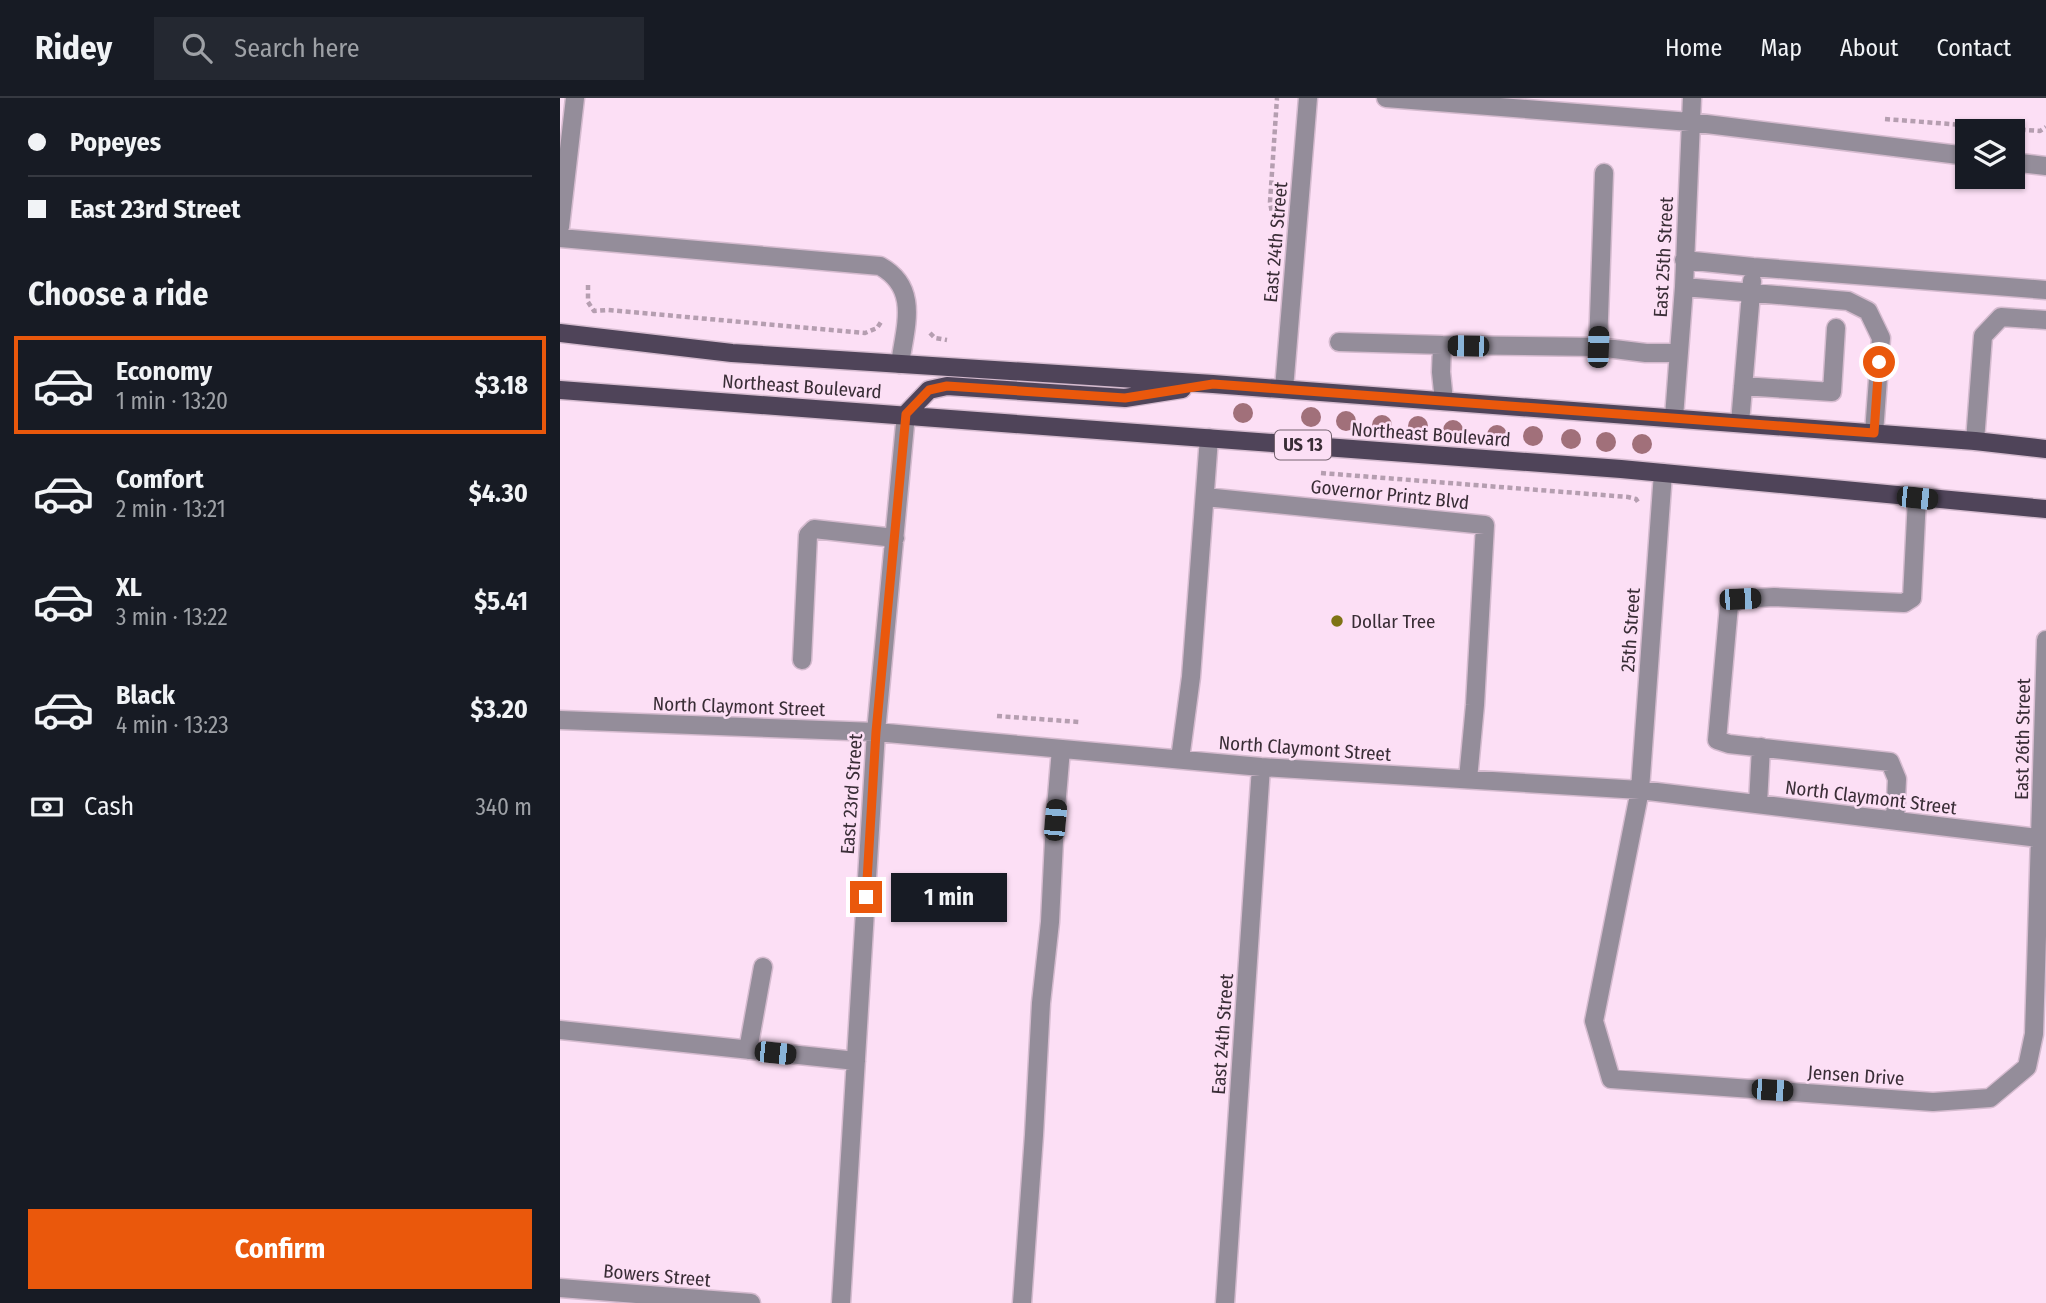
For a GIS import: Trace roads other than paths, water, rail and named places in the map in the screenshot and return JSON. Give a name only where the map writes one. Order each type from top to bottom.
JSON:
[{"type":"main road","name":"Northeast Boulevard","points":[[560,333],[732,353],[1674,417],[2046,449]]},
{"type":"main road","points":[[906,414],[929,390],[947,386],[1125,398],[1213,384]]},
{"type":"main road","name":"Northeast Boulevard","points":[[560,390],[1663,473],[2046,509]]},
{"type":"street","points":[[560,227],[575,98]]},
{"type":"street","name":"East 24th Street","points":[[1284,389],[1308,98]]},
{"type":"street","points":[[1386,98],[1690,122],[1955,155]]},
{"type":"street","points":[[1611,98],[1611,117]]},
{"type":"street","name":"East 25th Street","points":[[1674,417],[1684,286],[1692,98]]},
{"type":"street","points":[[2025,164],[2046,166]]},
{"type":"street","points":[[1598,347],[1604,173]]},
{"type":"street","points":[[560,238],[880,266],[892,273],[902,285],[908,304],[900,364]]},
{"type":"street","points":[[1684,260],[2046,290]]},
{"type":"street","points":[[1741,423],[1753,267]]},
{"type":"street","points":[[1684,286],[1848,301],[1868,311],[1881,338],[1874,433]]},
{"type":"street","points":[[1975,441],[1983,336],[2001,317],[2046,320]]},
{"type":"street","points":[[1743,386],[1832,392],[1836,328]]},
{"type":"street","points":[[1339,342],[1598,347],[1646,353],[1679,353]]},
{"type":"street","points":[[1442,345],[1444,401]]},
{"type":"street","name":"East 23rd Street","points":[[841,1303],[876,732],[906,414]]},
{"type":"street","points":[[1180,760],[1191,677],[1209,438]]},
{"type":"street","name":"25th Street","points":[[1640,790],[1663,473]]},
{"type":"street","name":"Governor Printz Blvd","points":[[1205,497],[1485,525],[1468,779]]},
{"type":"street","points":[[1895,821],[1897,779],[1890,762],[1729,744],[1717,740],[1729,606],[1740,599],[1774,597],[1904,603],[1912,598],[1917,498]]},
{"type":"street","points":[[802,660],[808,535],[814,529],[895,538]]},
{"type":"street","name":"East 26th Street","points":[[2043,839],[2046,640]]},
{"type":"street","name":"North Claymont Street","points":[[560,720],[876,732],[1261,767],[1640,790],[2043,839]]},
{"type":"street","points":[[1758,804],[1761,747]]},
{"type":"street","points":[[1022,1303],[1041,1003],[1050,922],[1061,749]]},
{"type":"street","name":"East 24th Street","points":[[1225,1303],[1261,767]]},
{"type":"street","name":"Jensen Drive","points":[[1640,790],[1594,1021],[1611,1079],[1933,1102],[1990,1098],[2027,1067],[2034,1034],[2043,839]]},
{"type":"street","points":[[748,1050],[763,967]]},
{"type":"street","points":[[560,1030],[856,1061]]},
{"type":"street","name":"Bowers Street","points":[[560,1288],[652,1299],[751,1303]]},
{"type":"place","name":"Dollar Tree","points":[[1337,621]]}]
